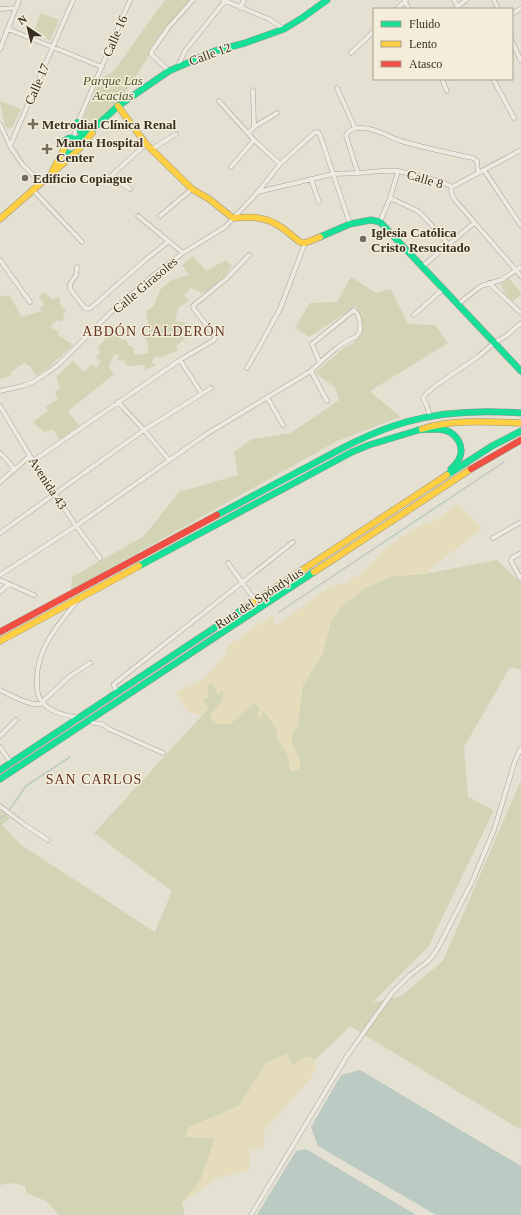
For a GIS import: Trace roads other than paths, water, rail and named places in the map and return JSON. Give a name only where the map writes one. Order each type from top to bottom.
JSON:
[{"type":"main road","name":"Calle 12","points":[[74,140],[88,133],[118,106],[178,66],[214,52],[284,29],[327,0]]},
{"type":"main road","points":[[118,106],[146,144],[192,188],[233,218],[251,217],[275,223],[300,242],[305,243],[350,224],[371,220],[380,222],[521,371]]},
{"type":"main road","points":[[78,122],[80,131],[88,133]]},
{"type":"main road","name":"Calle 12","points":[[0,219],[76,151],[101,122]]},
{"type":"main road","points":[[68,139],[74,140],[79,146],[76,151],[68,154],[64,149],[65,142],[68,139]]},
{"type":"main road","name":"Calle 12","points":[[51,174],[64,149]]},
{"type":"main road","points":[[0,632],[368,435],[390,427],[430,416],[474,411],[521,414]]},
{"type":"main road","points":[[0,641],[352,452],[383,440],[434,425],[488,421],[521,423]]},
{"type":"main road","points":[[418,430],[447,431],[455,436],[462,446],[462,454],[458,462],[436,483]]},
{"type":"main road","name":"Ruta del Spóndylus","points":[[0,770],[492,446],[521,431]]},
{"type":"main road","name":"Ruta del Spóndylus","points":[[0,779],[186,658],[469,470],[521,440]]},
{"type":"street","points":[[0,49],[19,0]]},
{"type":"street","name":"Calle 17","points":[[10,146],[73,0]]},
{"type":"street","name":"Calle 16","points":[[74,140],[78,122],[130,0]]},
{"type":"street","points":[[169,71],[151,54],[152,51],[168,28],[193,0]]},
{"type":"street","points":[[240,8],[244,0]]},
{"type":"street","points":[[398,8],[406,0]]},
{"type":"street","points":[[454,0],[456,8],[466,0]]},
{"type":"street","points":[[178,66],[185,51],[224,1],[269,19],[284,29]]},
{"type":"street","points":[[0,9],[16,8]]},
{"type":"street","points":[[8,29],[102,67]]},
{"type":"street","points":[[351,53],[373,32]]},
{"type":"street","points":[[513,43],[521,60]]},
{"type":"street","points":[[442,80],[447,91]]},
{"type":"street","points":[[494,80],[514,118]]},
{"type":"street","points":[[337,88],[355,128]]},
{"type":"street","points":[[253,90],[254,127]]},
{"type":"street","points":[[219,101],[254,140],[280,164]]},
{"type":"street","points":[[249,133],[254,127],[277,113]]},
{"type":"street","points":[[0,124],[10,146],[22,164],[41,183]]},
{"type":"street","points":[[358,173],[346,136],[348,132],[355,128],[368,128],[400,141],[473,158],[477,162],[478,172]]},
{"type":"street","name":"Calle Girasoles","points":[[0,391],[33,382],[59,364],[110,313],[155,274],[183,253],[225,227],[258,192],[280,164],[314,132],[318,132],[333,174]]},
{"type":"street","points":[[152,149],[176,134]]},
{"type":"street","points":[[231,167],[254,140]]},
{"type":"street","points":[[130,190],[112,177],[112,175],[146,144]]},
{"type":"street","name":"Calle 8","points":[[380,222],[390,198],[398,171],[437,181],[452,187],[521,150]]},
{"type":"street","points":[[484,170],[521,226]]},
{"type":"street","points":[[258,192],[333,174],[398,171]]},
{"type":"street","points":[[333,174],[350,224]]},
{"type":"street","points":[[311,179],[319,202]]},
{"type":"street","points":[[452,187],[450,191],[455,200],[521,276]]},
{"type":"street","points":[[160,216],[192,188]]},
{"type":"street","points":[[33,190],[82,242]]},
{"type":"street","points":[[390,198],[418,211],[448,244]]},
{"type":"street","points":[[138,216],[183,253]]},
{"type":"street","points":[[423,266],[474,223]]},
{"type":"street","points":[[77,267],[76,275],[70,284],[70,289],[85,308],[88,309],[169,241]]},
{"type":"street","points":[[247,368],[280,309],[305,243]]},
{"type":"street","points":[[33,461],[180,360],[215,338],[193,306],[227,278],[249,255]]},
{"type":"street","points":[[0,260],[30,302]]},
{"type":"street","points":[[458,304],[481,286],[501,280],[521,267]]},
{"type":"street","points":[[489,283],[521,314]]},
{"type":"street","points":[[414,315],[443,289]]},
{"type":"street","points":[[0,575],[76,526],[205,435],[311,371],[350,339],[356,338],[360,331],[357,313],[354,310],[312,344],[320,363]]},
{"type":"street","points":[[430,416],[423,398],[426,394],[435,386],[479,356],[494,343],[506,336],[521,323]]},
{"type":"street","points":[[180,360],[202,394]]},
{"type":"street","points":[[311,371],[327,401]]},
{"type":"street","points":[[0,532],[144,430],[211,388]]},
{"type":"street","points":[[267,397],[283,425]]},
{"type":"street","points":[[118,402],[169,460]]},
{"type":"street","name":"Avenida 43","points":[[0,406],[33,461],[56,493],[76,526],[100,558]]},
{"type":"street","points":[[0,453],[14,469]]},
{"type":"street","points":[[0,482],[30,456]]},
{"type":"street","points":[[493,538],[521,522]]},
{"type":"street","points":[[117,692],[114,684],[293,542]]},
{"type":"street","points":[[521,553],[512,558],[511,562],[521,579]]},
{"type":"street","points":[[228,563],[256,600]]},
{"type":"street","points":[[0,580],[34,595]]},
{"type":"street","points":[[0,592],[9,584]]},
{"type":"street","points":[[79,718],[48,707],[42,702],[38,694],[37,678],[41,657],[49,638],[80,598]]},
{"type":"street","points":[[0,690],[35,705],[42,702],[70,676],[90,663]]},
{"type":"street","points":[[0,736],[16,720]]},
{"type":"street","points":[[89,720],[93,723],[102,724],[109,729],[163,753]]},
{"type":"street","points":[[0,746],[11,763]]},
{"type":"street","points":[[251,1215],[352,1050],[392,993],[403,981],[432,957],[439,946],[472,882],[494,830],[515,761],[521,748]]},
{"type":"street","points":[[0,806],[48,840]]},
{"type":"waterway","points":[[279,612],[504,462]]},
{"type":"waterway","points":[[10,809],[26,786],[70,757]]},
{"type":"waterway","points":[[0,819],[6,814]]},
{"type":"place","name":"Metrodial Clínica Renal","points":[[33,124]]},
{"type":"place","name":"Manta Hospital Center","points":[[47,149]]},
{"type":"place","name":"Edificio Copiague","points":[[25,178]]},
{"type":"place","name":"Iglesia Católica Cristo Resucitado","points":[[363,239]]},
{"type":"district","name":"ABDÓN CALDERÓN","points":[[154,331]]},
{"type":"district","name":"SAN CARLOS","points":[[94,779]]},
{"type":"park label","name":"Parque Las Acacias","points":[[113,88]]}]
